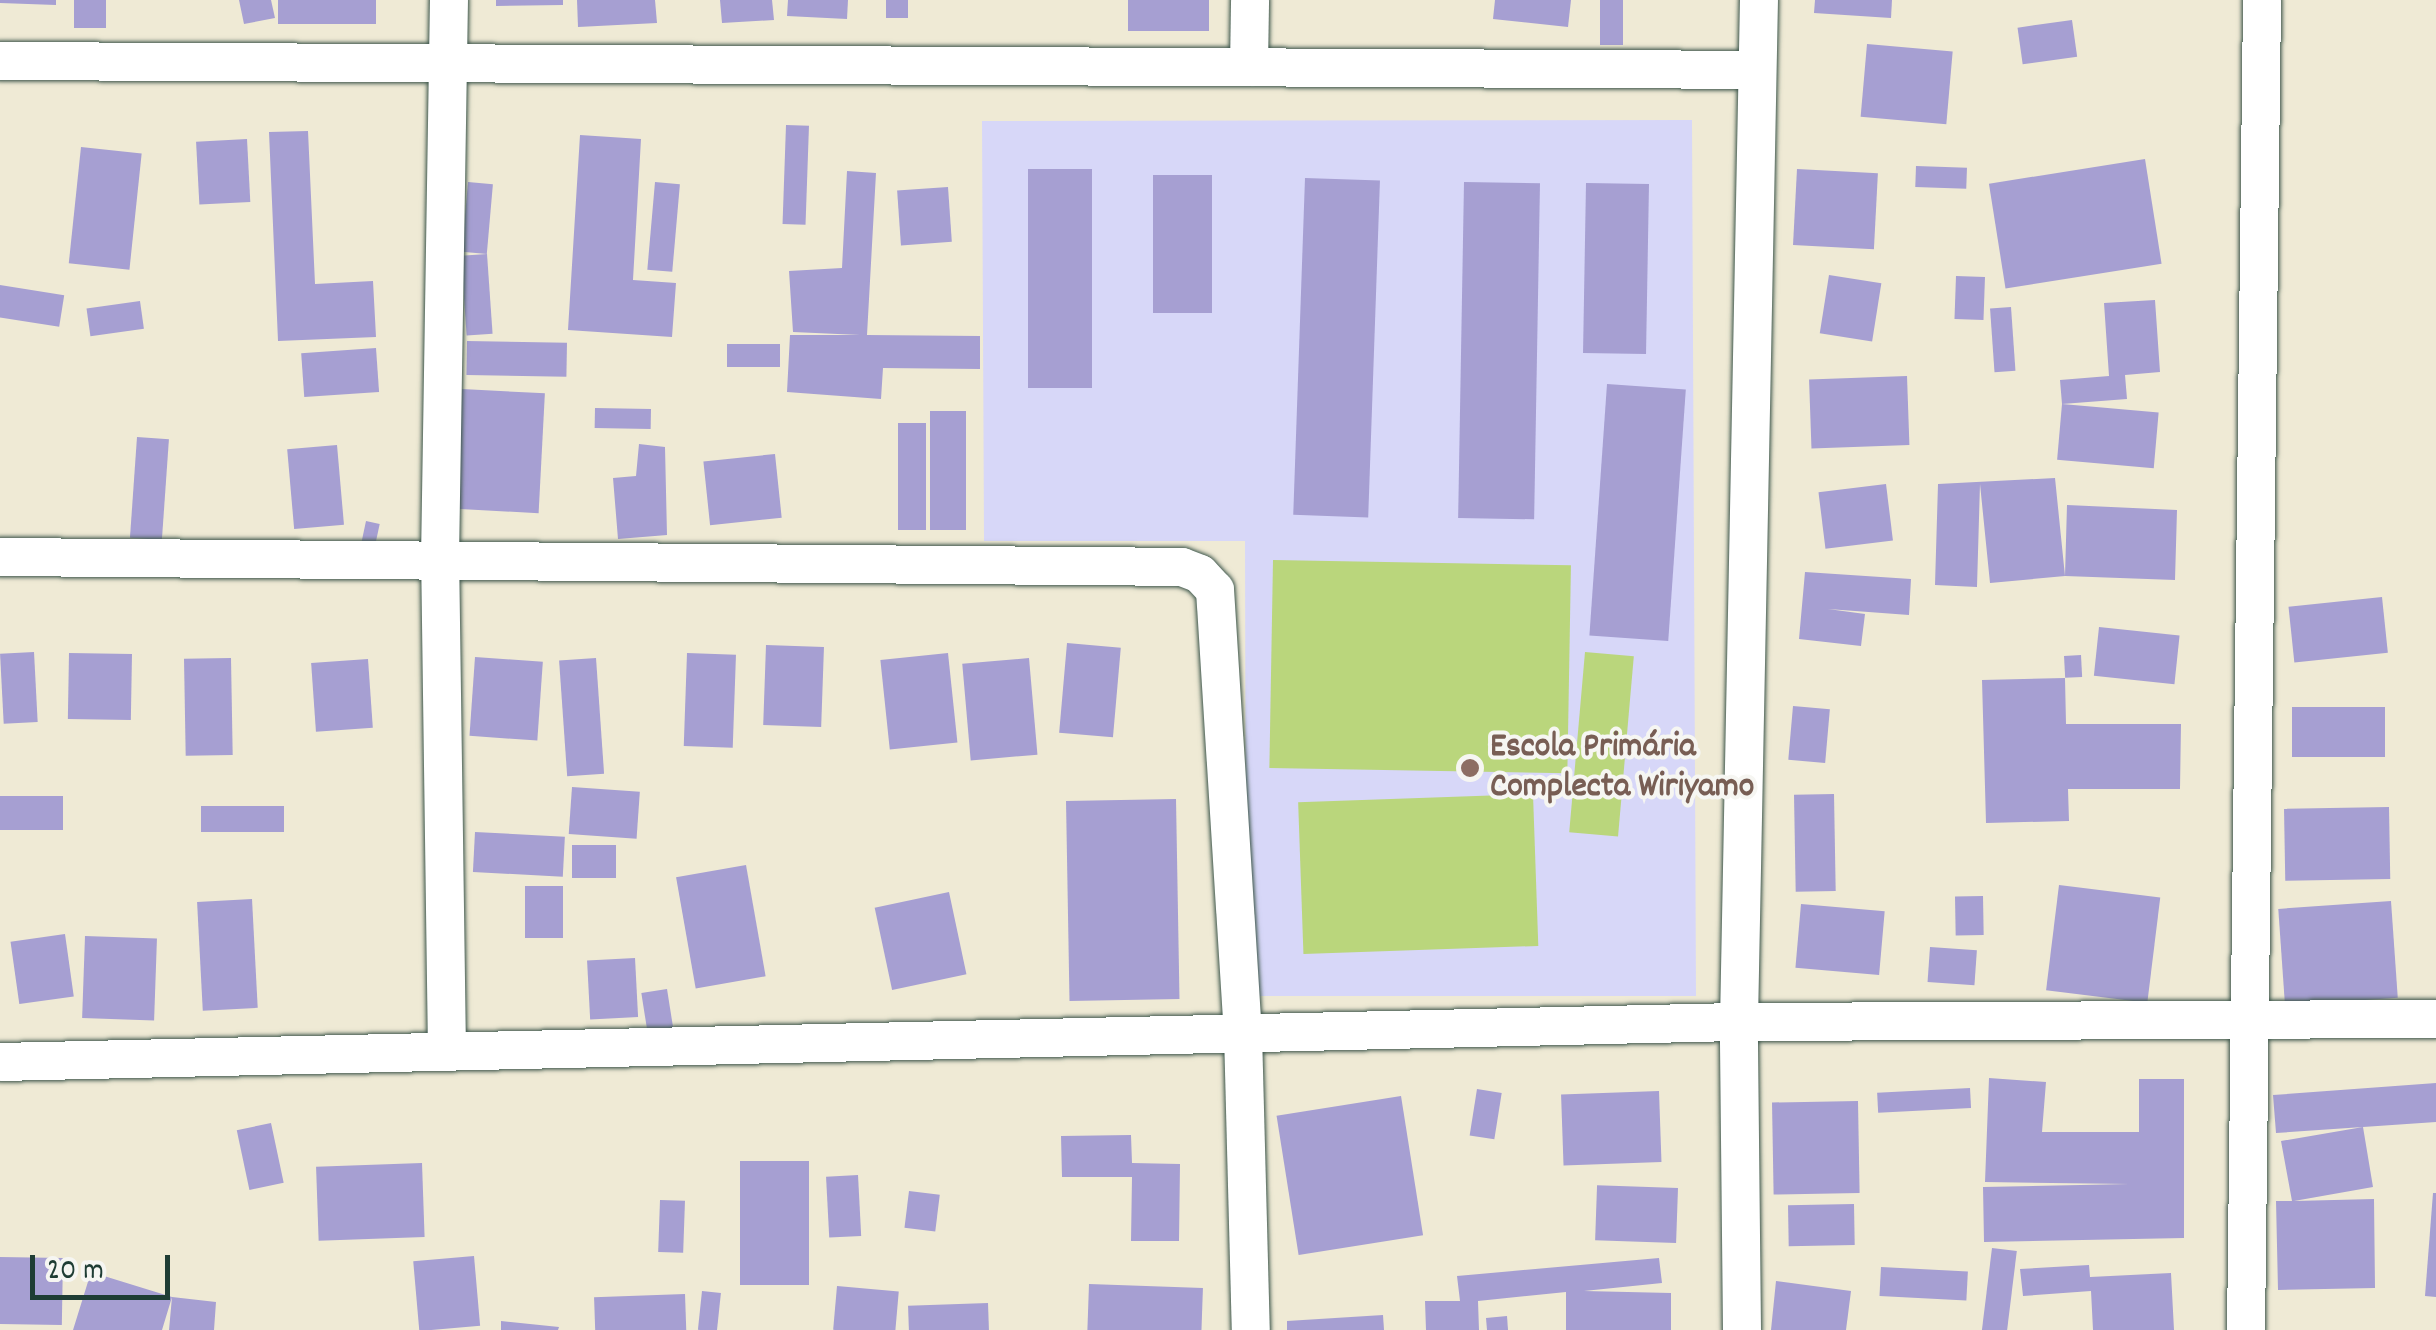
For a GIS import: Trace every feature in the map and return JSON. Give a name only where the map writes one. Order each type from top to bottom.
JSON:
[{"type":"street","points":[[446,1052],[440,559],[449,0]]},
{"type":"street","points":[[1249,67],[1250,0]]},
{"type":"street","points":[[1742,1330],[1739,1022],[1759,0]]},
{"type":"street","points":[[2246,1330],[2253,1015],[2262,0]]},
{"type":"street","points":[[0,61],[1757,70]]},
{"type":"street","points":[[0,558],[1182,567],[1200,574],[1214,590],[1244,1033],[1251,1330]]},
{"type":"street","points":[[0,1062],[1739,1022],[2253,1015],[2436,1019]]},
{"type":"shaded area","name":"Escola Primária Complecta Wiriyamo","points":[[1692,120],[1696,996],[1246,996],[1245,541],[984,541],[982,121]]},
{"type":"green space","points":[[1273,560],[1571,565],[1567,773],[1269,768]]},
{"type":"green space","points":[[1585,652],[1634,656],[1618,837],[1569,832]]},
{"type":"green space","points":[[1533,794],[1538,946],[1303,954],[1298,802]]},
{"type":"building","points":[[56,0],[56,5],[0,3]]},
{"type":"building","points":[[74,0],[106,0],[106,28],[74,28]]},
{"type":"building","points":[[239,0],[271,0],[275,18],[244,24]]},
{"type":"building","points":[[278,0],[376,0],[376,24],[278,24]]},
{"type":"building","points":[[496,0],[563,0],[563,5],[496,6]]},
{"type":"building","points":[[577,0],[655,0],[657,23],[578,27]]},
{"type":"building","points":[[720,0],[772,0],[774,20],[722,23]]},
{"type":"building","points":[[788,0],[848,0],[847,19],[787,16]]},
{"type":"building","points":[[886,0],[908,0],[908,18],[886,18]]},
{"type":"building","points":[[1128,0],[1209,0],[1209,31],[1128,31]]},
{"type":"building","points":[[1495,0],[1571,0],[1568,27],[1493,19]]},
{"type":"building","points":[[1600,0],[1623,0],[1623,45],[1600,45]]},
{"type":"building","points":[[1815,0],[1892,0],[1891,18],[1814,13]]},
{"type":"building","points":[[2072,20],[2077,57],[2023,64],[2018,28]]},
{"type":"building","points":[[1867,44],[1953,51],[1946,124],[1861,117]]},
{"type":"building","points":[[786,125],[809,126],[806,225],[783,224]]},
{"type":"building","points":[[308,131],[315,284],[373,281],[376,337],[278,341],[269,132]]},
{"type":"building","points":[[580,135],[641,139],[633,280],[676,283],[672,337],[568,330]]},
{"type":"building","points":[[247,139],[250,202],[199,205],[196,142]]},
{"type":"building","points":[[81,147],[142,153],[129,270],[69,263]]},
{"type":"building","points":[[2145,159],[2162,264],[2006,288],[1989,184]]},
{"type":"building","points":[[1916,166],[1967,168],[1966,189],[1915,187]]},
{"type":"building","points":[[1028,169],[1092,169],[1092,388],[1028,388]]},
{"type":"building","points":[[1797,169],[1878,173],[1874,249],[1793,245]]},
{"type":"building","points":[[847,171],[876,173],[867,335],[980,336],[980,369],[883,368],[881,399],[787,392],[790,335],[860,335],[793,332],[789,271],[842,268]]},
{"type":"building","points":[[1153,175],[1212,175],[1212,313],[1153,313]]},
{"type":"building","points":[[1305,178],[1380,181],[1368,517],[1293,515]]},
{"type":"building","points":[[468,182],[493,184],[487,254],[462,252]]},
{"type":"building","points":[[655,182],[680,184],[672,272],[647,270]]},
{"type":"building","points":[[1464,182],[1540,183],[1534,519],[1458,518]]},
{"type":"building","points":[[1586,183],[1649,184],[1646,354],[1583,353]]},
{"type":"building","points":[[948,187],[952,242],[901,245],[897,191]]},
{"type":"building","points":[[487,254],[493,334],[467,336],[461,256]]},
{"type":"building","points":[[1829,275],[1881,283],[1872,342],[1820,333]]},
{"type":"building","points":[[1956,276],[1985,277],[1983,320],[1954,319]]},
{"type":"building","points":[[0,285],[64,295],[59,327],[0,317]]},
{"type":"building","points":[[2155,300],[2160,372],[2125,375],[2127,399],[2062,404],[2060,380],[2109,376],[2104,303]]},
{"type":"building","points":[[140,301],[144,329],[90,336],[87,309]]},
{"type":"building","points":[[2011,307],[2015,371],[1995,372],[1990,308]]},
{"type":"building","points":[[467,341],[567,343],[566,377],[466,375]]},
{"type":"building","points":[[727,344],[780,344],[780,367],[727,367]]},
{"type":"building","points":[[376,348],[379,392],[304,397],[301,353]]},
{"type":"building","points":[[1907,376],[1909,445],[1811,448],[1809,379]]},
{"type":"building","points":[[1607,384],[1686,390],[1668,641],[1589,635]]},
{"type":"building","points":[[462,389],[545,393],[539,513],[456,509]]},
{"type":"building","points":[[2062,404],[2159,412],[2154,468],[2057,460]]},
{"type":"building","points":[[595,408],[651,409],[651,429],[595,428]]},
{"type":"building","points":[[930,411],[966,411],[966,530],[930,530]]},
{"type":"building","points":[[898,423],[926,423],[926,530],[898,530]]},
{"type":"building","points":[[137,437],[169,439],[162,540],[130,538]]},
{"type":"building","points":[[639,444],[665,447],[667,535],[618,539],[613,478],[636,476]]},
{"type":"building","points":[[337,445],[344,525],[294,529],[287,449]]},
{"type":"building","points":[[775,454],[782,518],[710,525],[703,462]]},
{"type":"building","points":[[2055,478],[2065,576],[1990,583],[1980,484],[1977,587],[1935,585],[1938,484]]},
{"type":"building","points":[[1886,484],[1893,541],[1825,549],[1819,492]]},
{"type":"building","points":[[2067,505],[2177,510],[2175,580],[2065,576]]},
{"type":"building","points":[[366,521],[380,524],[374,548],[361,545]]},
{"type":"building","points":[[1805,572],[1911,579],[1909,615],[1828,609],[1865,614],[1861,646],[1799,639]]},
{"type":"building","points":[[2382,597],[2388,653],[2294,663],[2289,607]]},
{"type":"building","points":[[2099,627],[2180,635],[2174,684],[2094,676]]},
{"type":"building","points":[[1067,643],[1121,648],[1113,737],[1059,733]]},
{"type":"building","points":[[766,645],[824,647],[821,727],[763,725]]},
{"type":"building","points":[[34,652],[38,722],[4,724],[0,654]]},
{"type":"building","points":[[69,653],[132,654],[131,720],[68,719]]},
{"type":"building","points":[[687,653],[736,655],[733,748],[684,746]]},
{"type":"building","points":[[948,653],[957,743],[890,750],[880,660]]},
{"type":"building","points":[[2081,655],[2082,677],[2065,678],[2064,656]]},
{"type":"building","points":[[475,657],[543,662],[537,741],[469,736]]},
{"type":"building","points":[[231,658],[233,755],[186,756],[184,659]]},
{"type":"building","points":[[596,658],[604,774],[567,776],[559,661]]},
{"type":"building","points":[[1029,658],[1037,755],[971,760],[962,664]]},
{"type":"building","points":[[368,659],[373,728],[316,732],[311,663]]},
{"type":"building","points":[[2065,678],[2066,724],[2181,724],[2180,789],[2068,789],[2069,821],[1986,823],[1982,680]]},
{"type":"building","points":[[1793,706],[1830,709],[1825,763],[1788,760]]},
{"type":"building","points":[[2292,707],[2385,707],[2385,757],[2292,757]]},
{"type":"building","points":[[572,787],[640,792],[637,839],[569,834]]},
{"type":"building","points":[[1834,794],[1836,891],[1796,892],[1794,795]]},
{"type":"building","points":[[0,796],[63,796],[63,830],[0,830]]},
{"type":"building","points":[[1176,799],[1179,999],[1070,1001],[1066,801]]},
{"type":"building","points":[[201,806],[284,806],[284,832],[201,832]]},
{"type":"building","points":[[2389,807],[2390,879],[2285,881],[2284,809]]},
{"type":"building","points":[[475,832],[565,837],[563,877],[473,872]]},
{"type":"building","points":[[572,845],[616,845],[616,878],[572,878]]},
{"type":"building","points":[[746,865],[766,976],[696,989],[676,877]]},
{"type":"building","points":[[2059,885],[2160,897],[2147,1003],[2046,990]]},
{"type":"building","points":[[525,886],[563,886],[563,938],[525,938]]},
{"type":"building","points":[[949,892],[966,974],[892,990],[875,908]]},
{"type":"building","points":[[1955,896],[1983,896],[1984,935],[1956,935]]},
{"type":"building","points":[[252,899],[258,1008],[203,1011],[197,902]]},
{"type":"building","points":[[2391,901],[2398,998],[2285,1006],[2278,909]]},
{"type":"building","points":[[1801,904],[1885,911],[1879,975],[1795,968]]},
{"type":"building","points":[[65,934],[74,996],[19,1004],[11,942]]},
{"type":"building","points":[[85,936],[157,939],[154,1020],[82,1018]]},
{"type":"building","points":[[1930,947],[1977,950],[1974,985],[1928,982]]},
{"type":"building","points":[[635,958],[638,1017],[590,1019],[587,961]]},
{"type":"building","points":[[667,989],[674,1035],[649,1039],[641,993]]},
{"type":"building","points":[[1989,1078],[2046,1082],[2042,1132],[2139,1132],[2139,1079],[2184,1079],[2184,1238],[1984,1242],[1983,1187],[2129,1184],[1985,1182]]},
{"type":"building","points":[[2436,1083],[2436,1122],[2276,1133],[2273,1095]]},
{"type":"building","points":[[1970,1088],[1971,1108],[1878,1113],[1877,1093]]},
{"type":"building","points":[[1477,1089],[1502,1093],[1494,1139],[1470,1135]]},
{"type":"building","points":[[1659,1091],[1661,1162],[1564,1165],[1561,1094]]},
{"type":"building","points":[[1401,1096],[1423,1235],[1299,1255],[1277,1116]]},
{"type":"building","points":[[1858,1101],[1860,1193],[1774,1194],[1772,1103]]},
{"type":"building","points":[[271,1123],[284,1183],[249,1190],[237,1130]]},
{"type":"building","points":[[2363,1127],[2373,1187],[2294,1201],[2374,1199],[2375,1288],[2278,1290],[2276,1201],[2292,1201],[2281,1141]]},
{"type":"building","points":[[1131,1135],[1132,1163],[1180,1164],[1179,1241],[1131,1241],[1132,1177],[1062,1177],[1061,1136]]},
{"type":"building","points":[[740,1161],[809,1161],[809,1285],[740,1285]]},
{"type":"building","points":[[422,1163],[425,1237],[319,1241],[316,1167]]},
{"type":"building","points":[[858,1175],[861,1236],[829,1238],[826,1177]]},
{"type":"building","points":[[1597,1185],[1678,1188],[1676,1243],[1595,1240]]},
{"type":"building","points":[[909,1191],[940,1195],[935,1232],[904,1228]]},
{"type":"building","points":[[2436,1193],[2436,1297],[2425,1296]]},
{"type":"building","points":[[660,1200],[685,1201],[683,1253],[658,1252]]},
{"type":"building","points":[[1854,1204],[1855,1245],[1789,1246],[1788,1205]]},
{"type":"building","points":[[1992,1248],[2017,1251],[2007,1330],[1982,1330]]},
{"type":"building","points":[[474,1256],[480,1326],[419,1330],[413,1261]]},
{"type":"building","points":[[0,1257],[63,1258],[62,1325],[0,1324]]},
{"type":"building","points":[[1659,1258],[1662,1283],[1584,1291],[1671,1293],[1671,1330],[1566,1330],[1566,1292],[1478,1301],[1479,1330],[1426,1330],[1425,1301],[1460,1301],[1457,1276]]},
{"type":"building","points":[[2089,1265],[2090,1277],[2171,1273],[2174,1330],[2093,1330],[2091,1291],[2023,1296],[2020,1269]]},
{"type":"building","points":[[1881,1267],[1968,1272],[1966,1301],[1879,1296]]},
{"type":"building","points":[[91,1272],[172,1297],[162,1330],[73,1330]]},
{"type":"building","points":[[1776,1281],[1851,1291],[1846,1330],[1771,1330]]},
{"type":"building","points":[[1089,1284],[1203,1288],[1201,1330],[1087,1330]]},
{"type":"building","points":[[837,1286],[899,1291],[895,1330],[833,1330]]},
{"type":"building","points":[[702,1291],[721,1293],[717,1330],[698,1330]]},
{"type":"building","points":[[685,1294],[686,1330],[595,1330],[594,1297]]},
{"type":"building","points":[[172,1297],[216,1302],[214,1330],[169,1330]]},
{"type":"building","points":[[988,1303],[989,1330],[909,1330],[908,1306]]},
{"type":"building","points":[[1383,1315],[1384,1330],[1287,1330],[1287,1321]]},
{"type":"building","points":[[1507,1316],[1508,1330],[1487,1330],[1486,1318]]},
{"type":"building","points":[[501,1321],[559,1327],[501,1330]]},
{"type":"place","name":"Escola Primária Complecta Wiriyamo","points":[[1470,768]]}]
